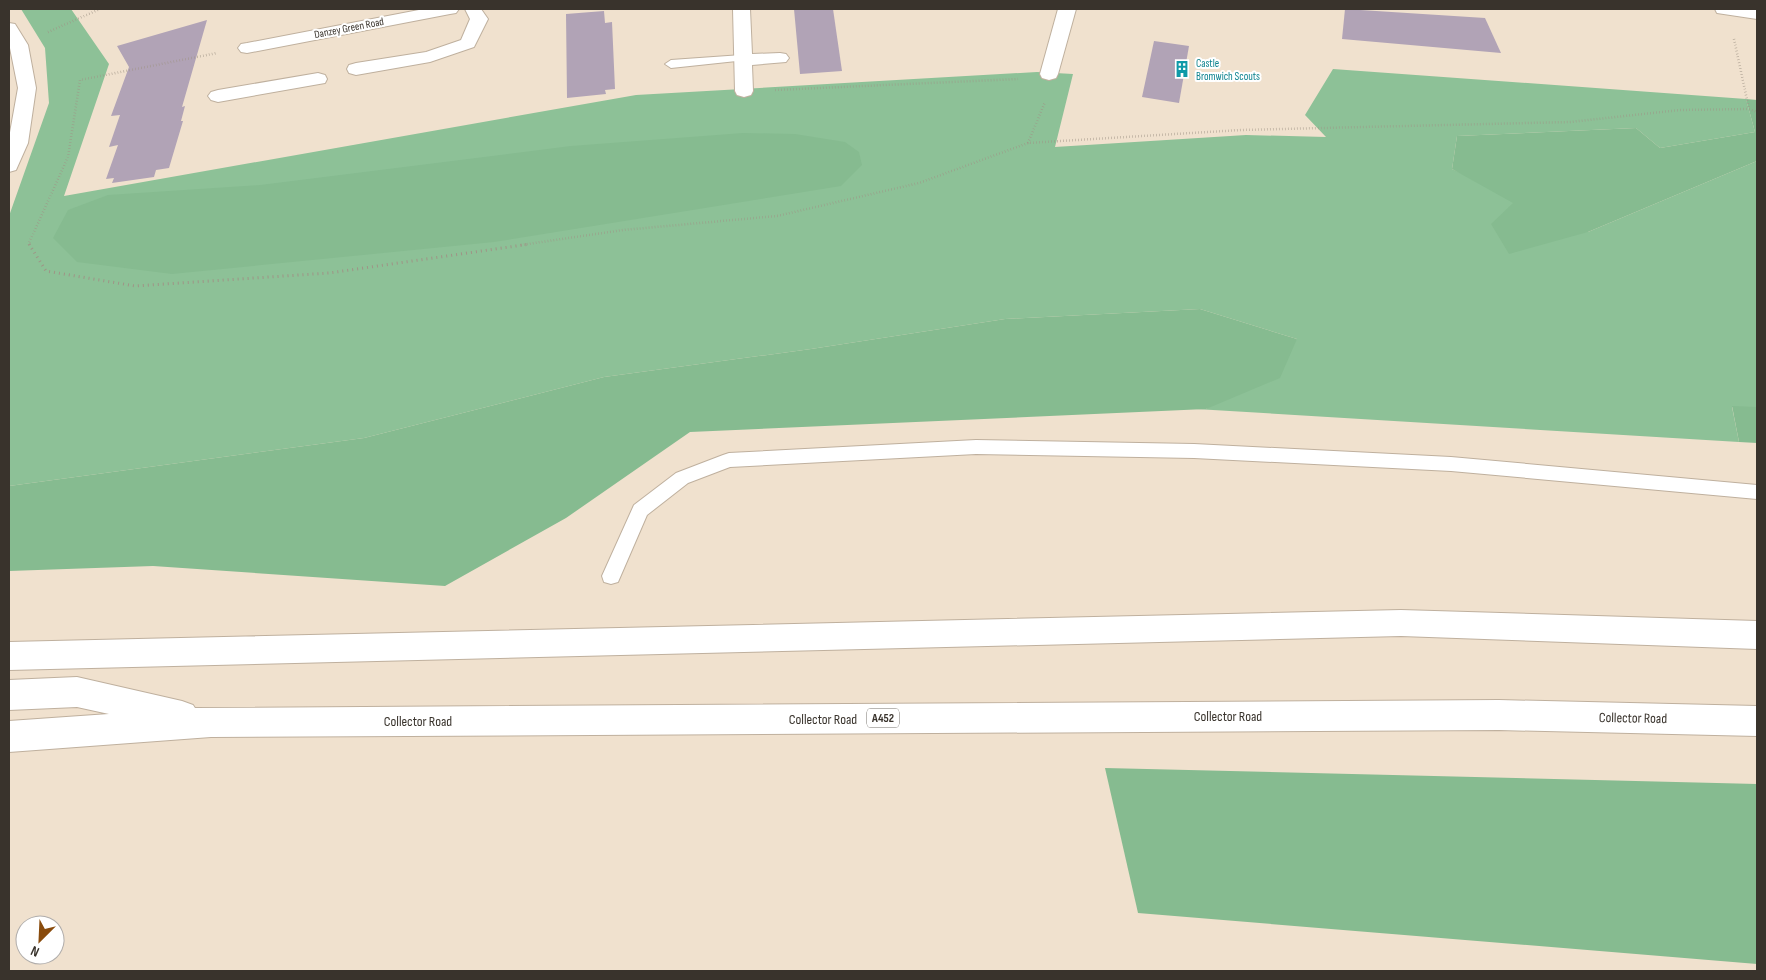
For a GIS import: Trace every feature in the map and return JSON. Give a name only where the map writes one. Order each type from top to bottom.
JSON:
[{"type":"main road","name":"Danzey Green Road","points":[[247,48],[273,64],[450,9]]},
{"type":"main road","points":[[356,69],[430,57],[468,43],[479,19],[473,9]]},
{"type":"main road","points":[[741,9],[744,91]]},
{"type":"main road","points":[[1049,74],[1067,9]]},
{"type":"main road","points":[[1723,9],[1757,14]]},
{"type":"main road","points":[[9,28],[19,45],[27,88],[18,143],[9,166]]},
{"type":"main road","points":[[742,59],[780,58]]},
{"type":"main road","points":[[218,96],[273,64],[318,79]]},
{"type":"main road","points":[[9,656],[1401,623],[1757,635]]},
{"type":"main road","points":[[9,650],[41,654]]},
{"type":"main road","points":[[9,695],[77,692],[211,722]]},
{"type":"main road","name":"Collector Road","points":[[9,737],[211,722],[1499,715],[1757,721]]},
{"type":"lane","points":[[671,64],[742,59]]},
{"type":"lane","points":[[611,576],[640,510],[682,478],[729,460],[976,447],[1194,451],[1451,464],[1757,492]]},
{"type":"path","points":[[19,45],[100,9]]},
{"type":"path","points":[[1727,9],[1749,109]]},
{"type":"path","points":[[247,48],[80,80],[68,158],[29,243],[46,271],[135,286],[329,273],[623,230],[777,216],[919,183],[1028,143],[1240,130],[1570,122],[1680,110],[1749,109],[1757,112]]},
{"type":"path","points":[[744,91],[1036,78],[1049,74],[1054,78],[1028,143]]},
{"type":"green space","points":[[21,9],[71,9],[109,64],[64,196],[636,95],[1037,72],[1073,74],[1055,147],[1246,135],[1326,137],[1305,115],[1333,69],[1746,99],[1755,132],[1660,148],[1636,128],[1457,136],[1452,169],[1588,232],[1757,161],[1757,407],[1732,407],[1739,442],[1196,409],[1206,409],[1297,339],[1200,309],[1005,319],[811,349],[604,377],[364,438],[9,486],[9,216],[49,103],[45,48]]},
{"type":"green space","points":[[1746,99],[1757,100],[1757,161],[1588,232],[1509,254],[1491,224],[1513,203],[1452,169],[1457,136],[1636,128],[1660,148],[1755,132]]},
{"type":"green space","points":[[743,133],[795,134],[845,142],[859,152],[862,165],[841,186],[494,242],[172,274],[77,262],[53,238],[68,210],[108,195],[260,185],[571,146]]},
{"type":"green space","points":[[1200,309],[1297,339],[1280,378],[1206,409],[690,432],[566,518],[445,586],[153,566],[9,571],[9,486],[364,438],[604,377],[811,349],[1005,319]]},
{"type":"green space","points":[[1732,406],[1757,407],[1757,443],[1739,442]]},
{"type":"green space","points":[[1105,768],[1757,784],[1757,964],[1138,913]]},
{"type":"building","points":[[794,9],[833,9],[842,71],[800,74]]},
{"type":"building","points":[[1345,9],[1485,18],[1501,53],[1342,39]]},
{"type":"building","points":[[604,11],[605,23],[612,22],[615,89],[605,90],[606,94],[567,98],[566,14]]},
{"type":"building","points":[[207,20],[182,107],[185,106],[181,121],[183,121],[169,168],[156,170],[154,177],[112,183],[114,178],[106,179],[118,145],[109,147],[120,115],[111,116],[129,67],[117,46]]},
{"type":"building","name":"Castle Bromwich Scouts","points":[[1154,41],[1189,46],[1179,103],[1142,97]]},
{"type":"place","name":"Castle Bromwich Scouts","points":[[1182,69]]}]
